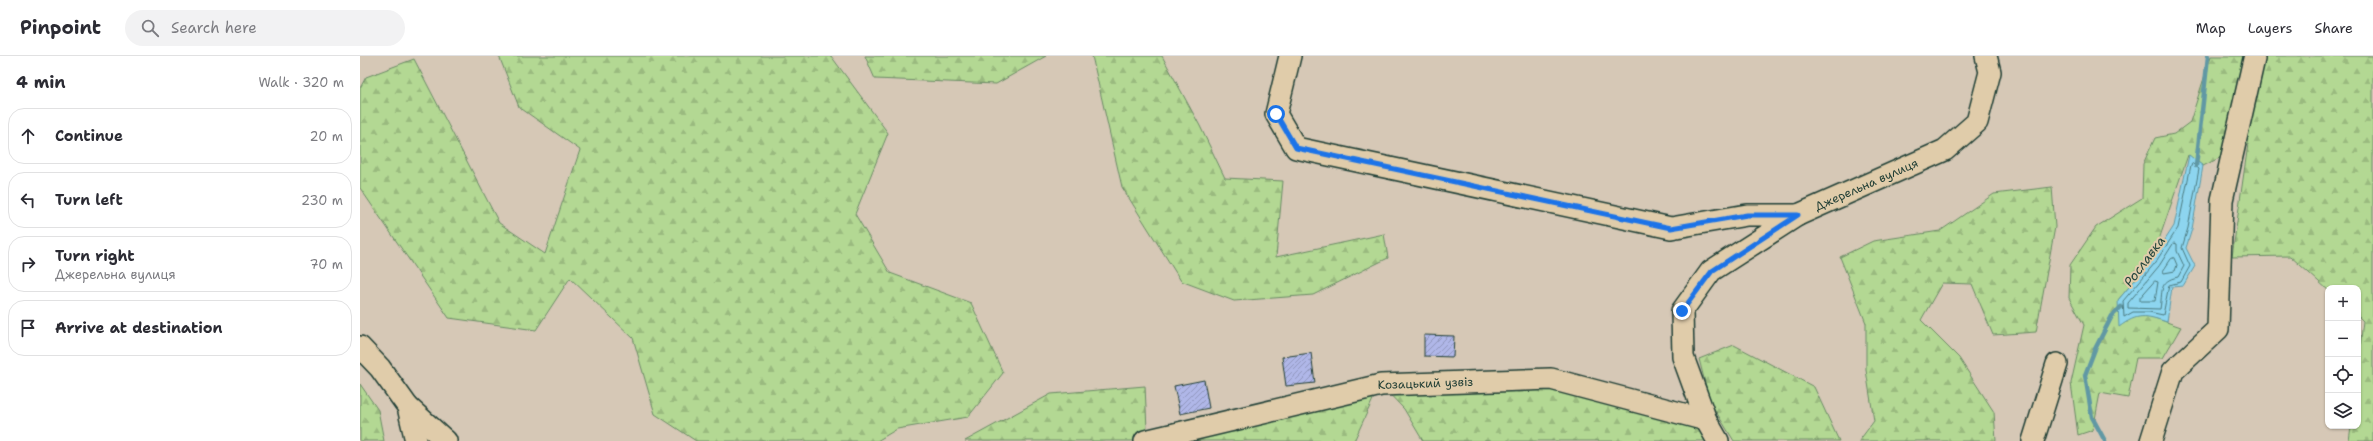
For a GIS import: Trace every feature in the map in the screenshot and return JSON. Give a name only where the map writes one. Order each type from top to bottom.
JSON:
[{"type":"street","points":[[1290,56],[1276,114],[1296,148],[1671,228],[1747,215],[1798,215]]},
{"type":"street","name":"Джерельна вулиця","points":[[1718,441],[1706,420],[1683,358],[1682,311],[1712,271],[1798,215],[1945,150],[1977,122],[1990,72],[1986,56]]},
{"type":"street","points":[[2151,441],[2173,371],[2218,329],[2222,200],[2254,59]]},
{"type":"street","points":[[360,347],[380,368],[408,406],[446,441]]},
{"type":"street","points":[[2033,441],[2057,364]]},
{"type":"street","name":"Козацький узвіз","points":[[1145,441],[1381,385],[1551,380],[1706,420]]},
{"type":"street","points":[[408,406],[416,441]]},
{"type":"green space","points":[[499,56],[831,56],[888,133],[855,214],[890,273],[971,303],[1003,373],[968,417],[897,429],[877,441],[696,441],[655,414],[633,338],[570,278],[536,330],[449,318],[360,188],[360,88],[366,77],[414,59],[499,223],[545,254],[580,150],[519,107]]},
{"type":"green space","points":[[865,56],[1046,56],[996,84],[875,79]]},
{"type":"green space","points":[[1092,56],[1162,56],[1200,126],[1225,178],[1283,181],[1276,257],[1384,234],[1388,258],[1313,295],[1234,301],[1181,281],[1122,187]]},
{"type":"green space","points":[[2211,56],[2373,56],[2373,441],[2349,441],[2351,429],[2361,429],[2361,339],[2363,321],[2361,319],[2361,285],[2325,285],[2325,287],[2290,256],[2232,257],[2248,144],[2203,166],[2188,155],[2152,260],[2118,300],[2133,316],[2149,316],[2181,327],[2163,358],[2136,358],[2128,398],[2100,393],[2093,430],[2078,435],[2071,383],[2084,325],[2069,298],[2070,265],[2096,227],[2142,198],[2143,164],[2155,138],[2174,134],[2190,122]]},
{"type":"green space","points":[[2052,187],[2055,227],[2036,332],[1993,335],[1972,284],[1942,283],[1921,320],[1959,358],[1994,412],[1996,441],[1859,441],[1874,421],[1866,370],[1866,323],[1840,257],[1873,241],[1940,231],[1994,194]]},
{"type":"green space","points":[[1734,345],[1814,387],[1839,441],[1734,441],[1710,402],[1699,359]]},
{"type":"green space","points":[[1551,379],[1694,418],[1707,441],[1423,441],[1404,409],[1381,385]]},
{"type":"green space","points":[[360,384],[378,410],[384,441],[360,441]]},
{"type":"green space","points":[[1145,386],[1147,430],[1375,395],[1354,441],[965,441],[1051,394]]},
{"type":"water","points":[[2189,155],[2203,166],[2192,229],[2186,248],[2195,266],[2183,286],[2172,287],[2167,322],[2147,317],[2137,317],[2119,327],[2118,300],[2152,260],[2174,226]]},
{"type":"building","points":[[1424,335],[1454,336],[1453,357],[1424,356]]},
{"type":"building","points":[[1311,353],[1315,383],[1286,386],[1282,357]]},
{"type":"building","points":[[1204,380],[1209,408],[1180,414],[1174,386]]},
{"type":"waterway","name":"Рославка","points":[[2196,166],[2208,56]]},
{"type":"waterway","name":"Рославка","points":[[2105,441],[2092,417],[2085,375],[2095,349],[2112,316],[2121,307]]},
{"type":"route","points":[[1276,114],[1296,148],[1671,228],[1747,215],[1798,215],[1712,271],[1682,311]]}]
